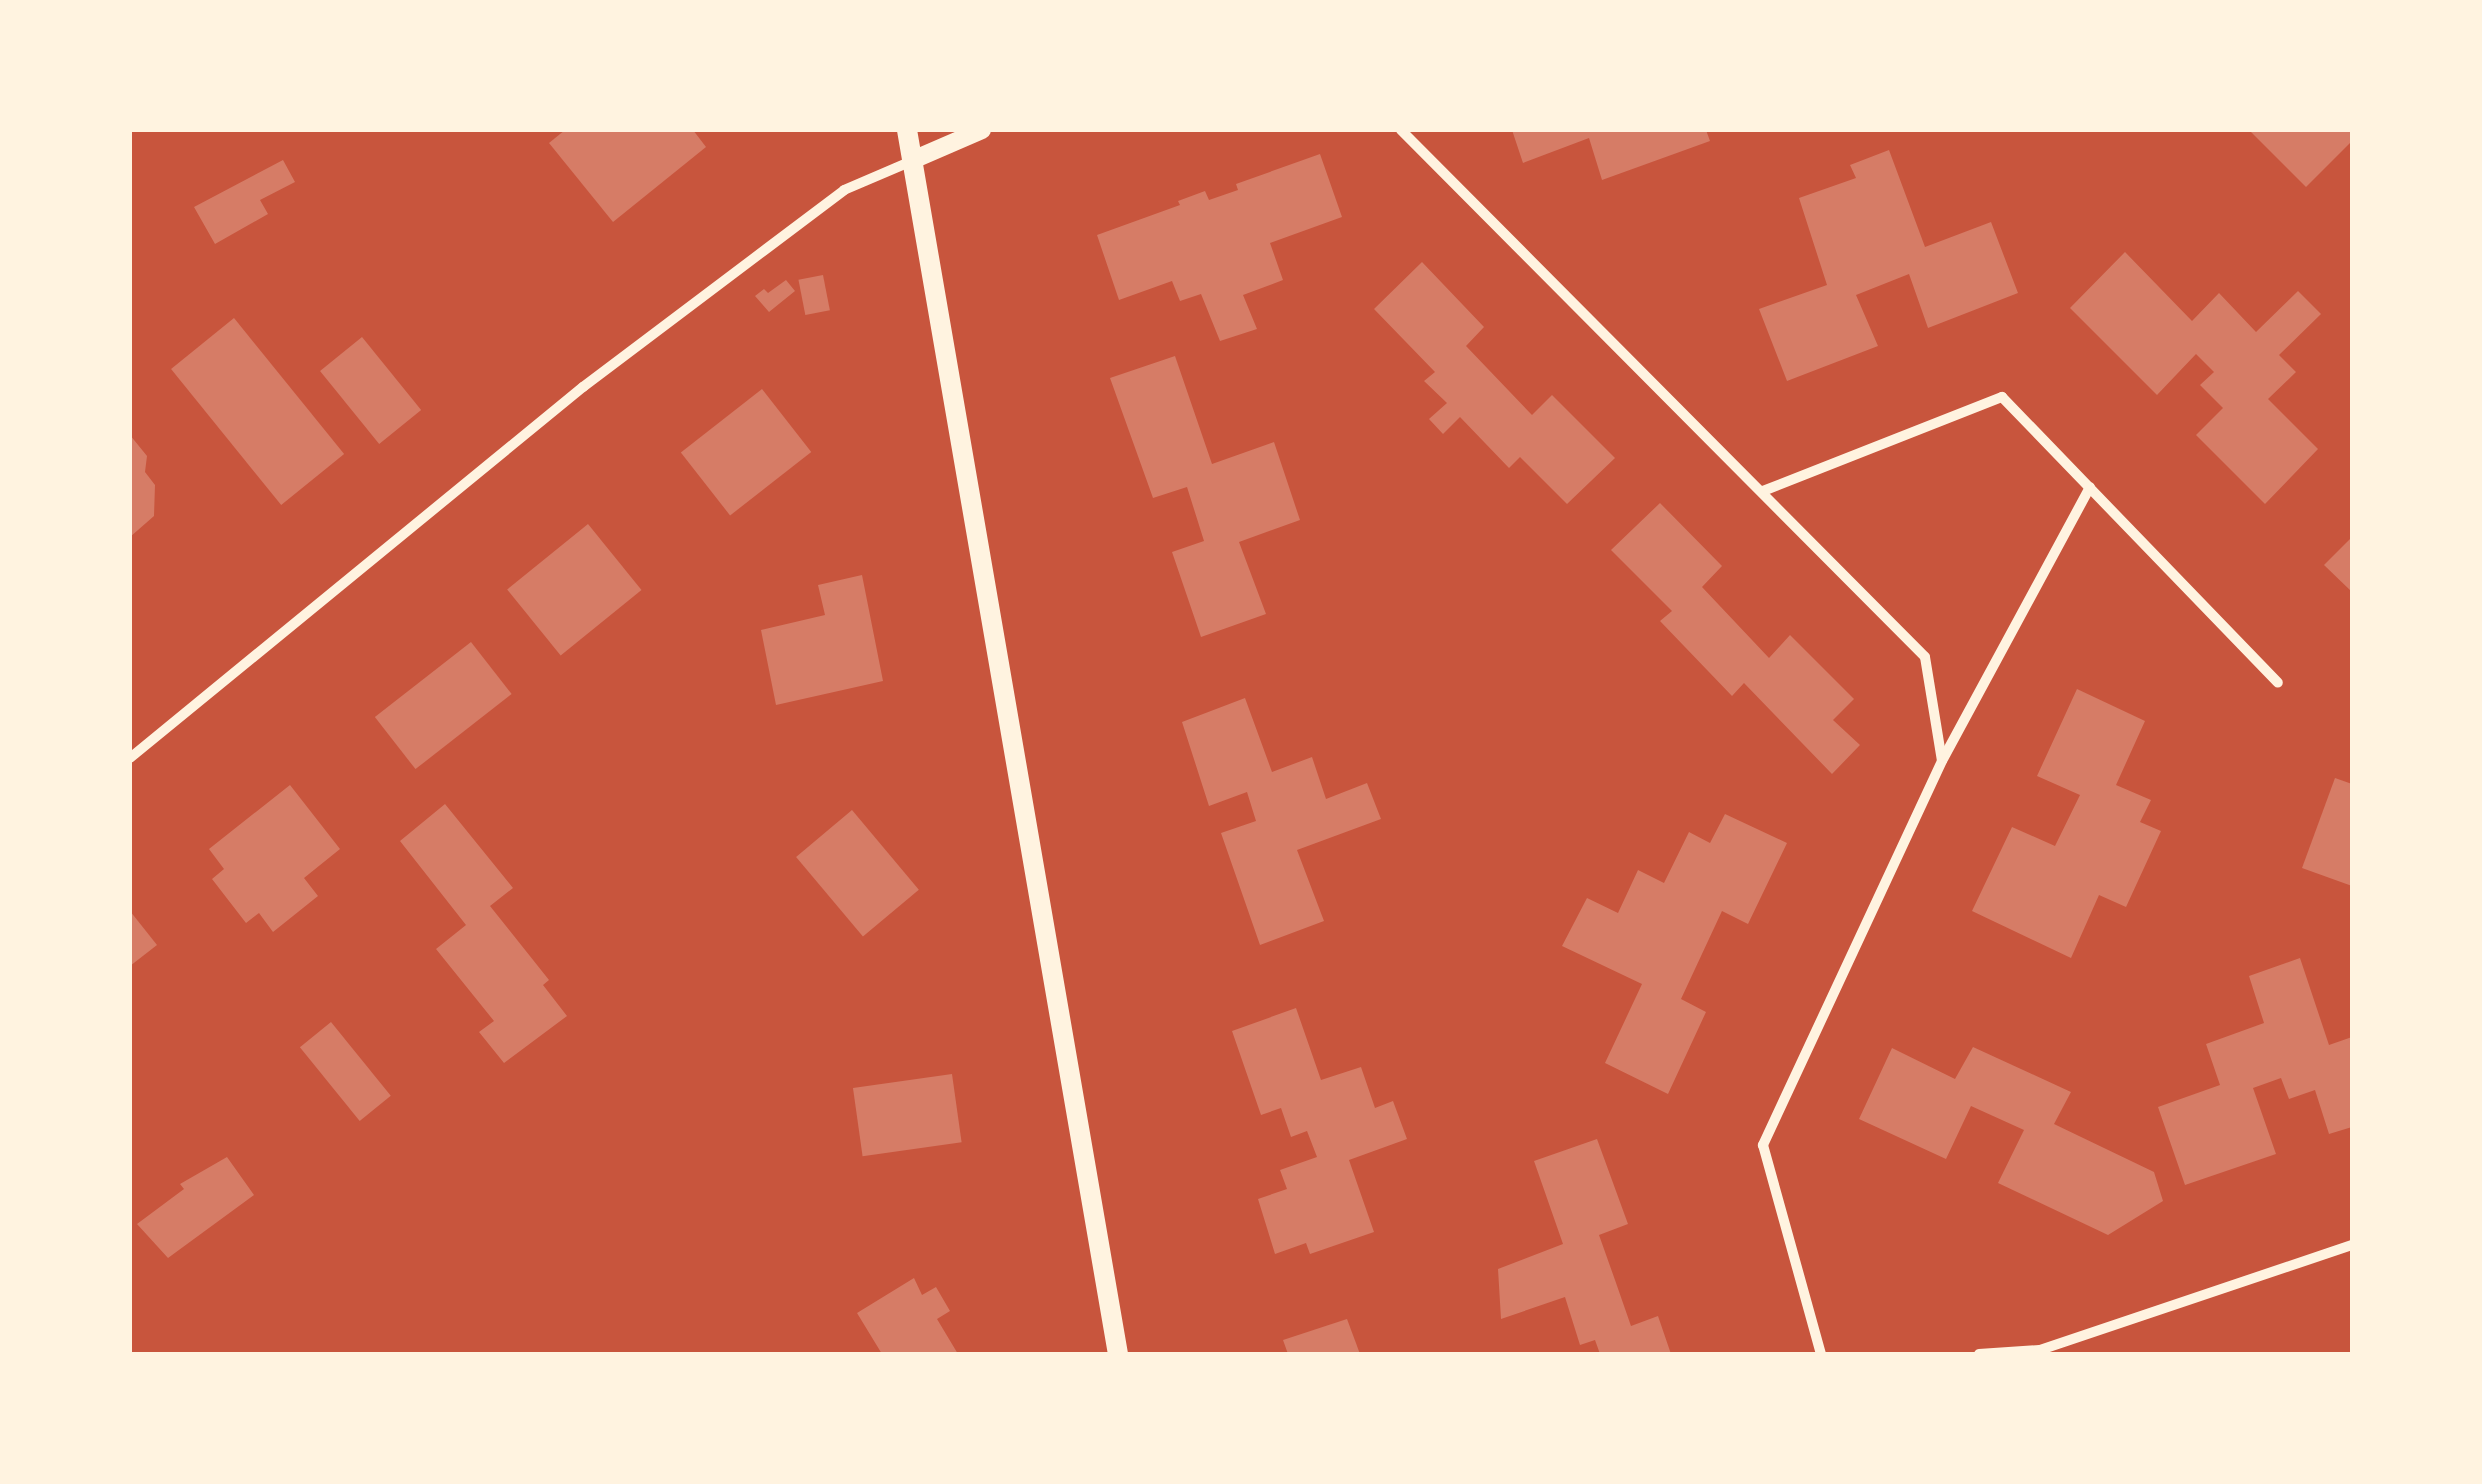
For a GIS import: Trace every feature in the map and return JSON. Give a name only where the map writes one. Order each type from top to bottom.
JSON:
[{"type":"main road","points":[[907,130],[1118,1354]]},
{"type":"street","points":[[130,758],[583,386],[844,190],[982,130]]},
{"type":"street","points":[[1402,130],[1925,656],[1942,761]]},
{"type":"street","points":[[1763,491],[2002,397],[2278,683]]},
{"type":"street","points":[[1821,1354],[1763,1145],[1942,761],[2090,487]]},
{"type":"street","points":[[1979,1354],[2040,1350],[2352,1245]]},
{"type":"building","points":[[565,130],[693,130],[706,147],[613,222],[549,143]]},
{"type":"building","points":[[1512,130],[1706,130],[1710,141],[1602,180],[1589,138],[1523,163]]},
{"type":"building","points":[[2249,130],[2352,130],[2352,141],[2306,187]]},
{"type":"building","points":[[1889,150],[1925,247],[1991,222],[2018,293],[1928,328],[1909,274],[1856,295],[1878,346],[1787,381],[1759,309],[1827,285],[1799,198],[1856,178],[1850,165]]},
{"type":"building","points":[[1320,154],[1342,217],[1270,243],[1283,280],[1243,295],[1257,329],[1220,341],[1201,294],[1180,301],[1172,281],[1119,300],[1097,235],[1180,205],[1178,201],[1205,191],[1209,200],[1238,190],[1236,184]]},
{"type":"building","points":[[283,160],[295,182],[260,200],[268,214],[215,244],[194,207]]},
{"type":"building","points":[[2125,252],[2192,321],[2219,293],[2256,332],[2298,291],[2321,314],[2279,355],[2296,372],[2268,399],[2318,449],[2265,504],[2196,435],[2223,408],[2200,385],[2214,372],[2196,354],[2157,395],[2070,308]]},
{"type":"building","points":[[1422,262],[1484,327],[1466,346],[1532,415],[1552,395],[1615,458],[1567,504],[1520,457],[1509,468],[1460,417],[1443,434],[1429,419],[1447,403],[1424,381],[1435,372],[1374,309]]},
{"type":"building","points":[[823,275],[830,310],[805,315],[798,280]]},
{"type":"building","points":[[786,280],[795,291],[769,312],[755,296],[764,289],[768,293]]},
{"type":"building","points":[[234,318],[344,454],[281,505],[171,369]]},
{"type":"building","points":[[362,337],[421,410],[379,444],[320,371]]},
{"type":"building","points":[[1175,356],[1212,464],[1274,442],[1300,520],[1239,542],[1266,614],[1201,637],[1172,552],[1204,541],[1187,487],[1153,498],[1110,378]]},
{"type":"building","points":[[762,389],[811,452],[730,515],[681,452]]},
{"type":"building","points":[[130,435],[147,456],[145,472],[155,485],[154,516],[130,537]]},
{"type":"building","points":[[1660,503],[1722,566],[1702,587],[1769,658],[1790,635],[1854,699],[1833,720],[1860,745],[1832,774],[1744,683],[1732,696],[1660,621],[1672,611],[1611,550]]},
{"type":"building","points":[[588,524],[641,590],[561,656],[507,589]]},
{"type":"building","points":[[2352,537],[2352,592],[2324,565]]},
{"type":"building","points":[[862,575],[883,681],[776,705],[761,630],[825,615],[818,585]]},
{"type":"building","points":[[471,642],[512,694],[415,769],[375,717]]},
{"type":"building","points":[[2077,689],[2145,721],[2116,785],[2151,800],[2140,822],[2161,831],[2126,907],[2099,895],[2071,958],[1972,911],[2012,827],[2055,846],[2080,795],[2037,776]]},
{"type":"building","points":[[1245,698],[1272,772],[1312,757],[1326,799],[1367,783],[1381,819],[1297,850],[1324,921],[1260,945],[1221,833],[1256,821],[1247,792],[1209,806],[1182,722]]},
{"type":"building","points":[[2335,778],[2352,784],[2352,886],[2302,868]]},
{"type":"building","points":[[290,785],[340,849],[304,878],[318,896],[273,932],[259,913],[246,923],[212,879],[224,869],[209,849]]},
{"type":"building","points":[[445,804],[513,888],[490,906],[549,980],[543,985],[567,1016],[504,1063],[479,1032],[494,1021],[436,949],[466,925],[400,841]]},
{"type":"building","points":[[852,810],[919,890],[863,937],[796,857]]},
{"type":"building","points":[[1725,814],[1787,843],[1748,924],[1722,911],[1681,999],[1706,1012],[1668,1094],[1605,1063],[1642,984],[1562,946],[1587,898],[1618,913],[1638,870],[1664,883],[1689,832],[1710,843]]},
{"type":"building","points":[[130,911],[157,945],[130,966]]},
{"type":"building","points":[[2300,958],[2329,1045],[2352,1037],[2352,1127],[2329,1134],[2315,1090],[2289,1099],[2281,1078],[2253,1088],[2276,1154],[2185,1185],[2158,1107],[2220,1085],[2206,1044],[2264,1023],[2249,976]]},
{"type":"building","points":[[1296,1008],[1321,1080],[1361,1067],[1375,1108],[1393,1101],[1407,1139],[1349,1160],[1374,1232],[1310,1254],[1306,1243],[1275,1254],[1258,1199],[1287,1189],[1280,1170],[1317,1157],[1307,1131],[1291,1137],[1281,1108],[1261,1115],[1232,1031]]},
{"type":"building","points":[[331,1022],[391,1096],[360,1121],[300,1047]]},
{"type":"building","points":[[1973,1047],[2071,1092],[2054,1124],[2154,1172],[2163,1201],[2108,1235],[1998,1183],[2024,1130],[1971,1106],[1946,1159],[1859,1119],[1892,1048],[1955,1079]]},
{"type":"building","points":[[952,1074],[962,1142],[863,1156],[853,1088]]},
{"type":"building","points":[[1597,1139],[1628,1224],[1599,1235],[1631,1326],[1658,1316],[1671,1354],[1600,1354],[1595,1340],[1580,1345],[1565,1297],[1501,1319],[1498,1269],[1563,1244],[1534,1161]]},
{"type":"building","points":[[227,1157],[254,1195],[168,1258],[137,1224],[184,1189],[180,1184]]},
{"type":"building","points":[[914,1278],[922,1295],[936,1287],[950,1311],[937,1319],[958,1354],[882,1354],[857,1313]]},
{"type":"building","points":[[1347,1319],[1360,1354],[1288,1354],[1283,1340]]}]
